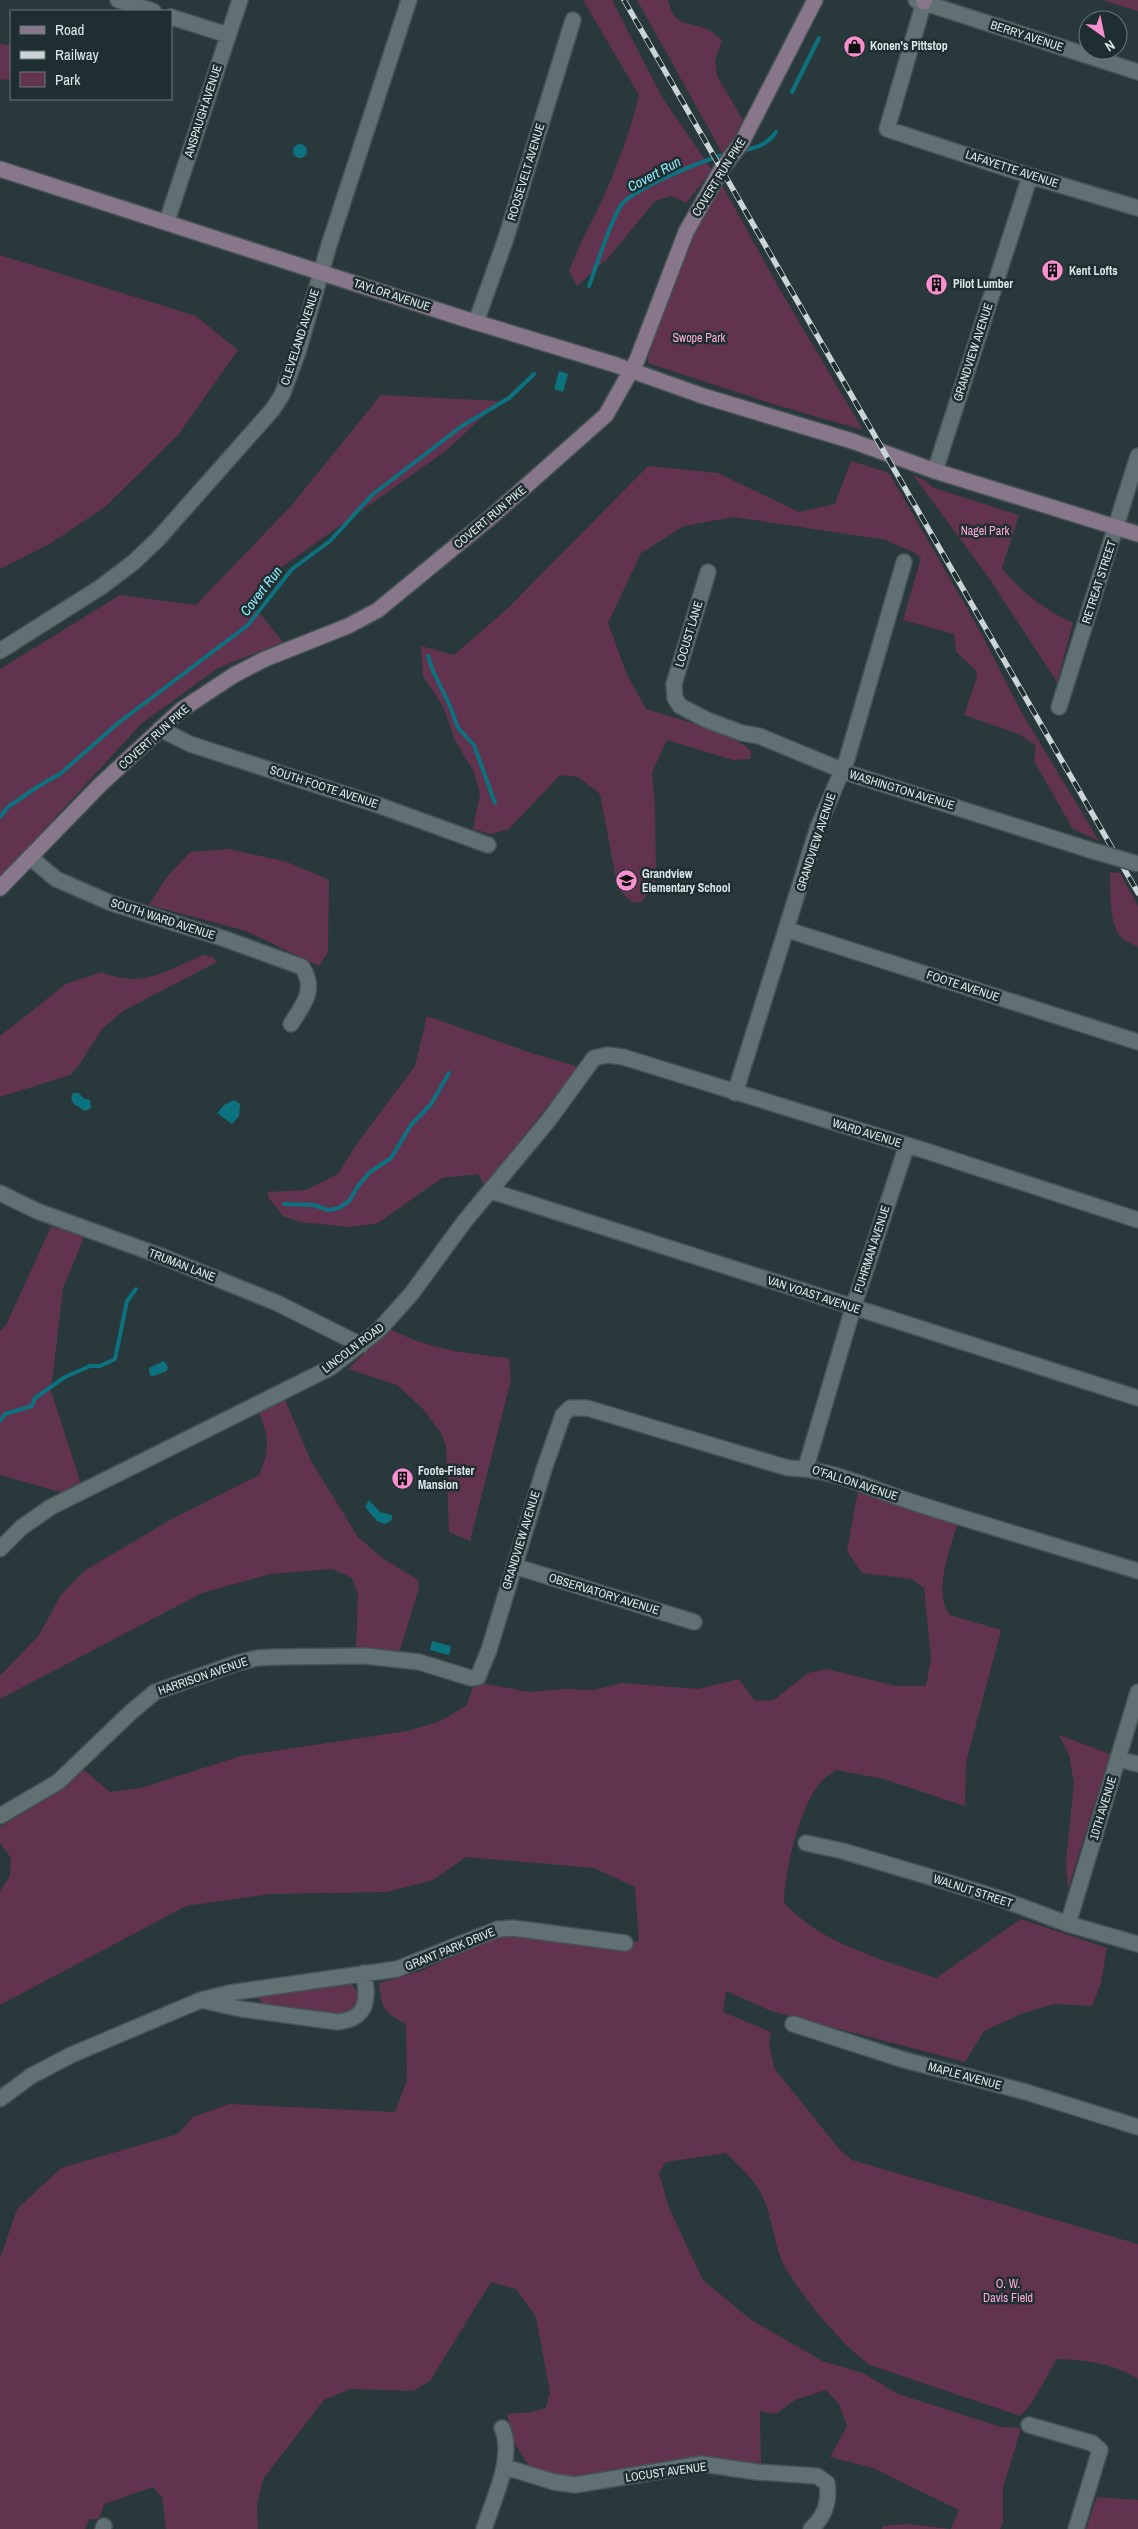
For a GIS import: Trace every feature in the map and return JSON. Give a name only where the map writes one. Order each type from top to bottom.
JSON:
[{"type":"street","points":[[118,0],[150,10]]},
{"type":"street","name":"ANSPAUGH AVENUE","points":[[167,221],[240,0]]},
{"type":"street","name":"CLEVELAND AVENUE","points":[[0,651],[101,587],[134,562],[255,432],[282,395],[298,352],[321,272],[409,0]]},
{"type":"street","name":"COVERT RUN PIKE","points":[[0,888],[31,858],[77,808],[181,710],[234,675],[265,659],[348,626],[378,610],[595,427],[606,415],[631,371],[656,316],[686,232],[710,188],[742,142],[815,0]]},
{"type":"street","name":"BERRY AVENUE","points":[[922,1],[1138,72]]},
{"type":"street","name":"LAFAYETTE AVENUE","points":[[922,1],[887,129],[1030,176],[1138,208]]},
{"type":"street","points":[[172,17],[228,35]]},
{"type":"street","name":"ROOSEVELT AVENUE","points":[[476,322],[505,241],[573,20]]},
{"type":"street","name":"TAYLOR AVENUE","points":[[0,169],[167,221],[783,421],[852,441],[935,471],[1138,534]]},
{"type":"street","name":"GRANDVIEW AVENUE","points":[[935,471],[1030,176]]},
{"type":"street","name":"RETREAT STREET","points":[[1059,707],[1138,456]]},
{"type":"street","name":"GRANDVIEW AVENUE","points":[[735,1093],[788,930],[822,815],[842,771],[904,562]]},
{"type":"street","name":"LOCUST LANE","points":[[676,698],[674,684],[708,572]]},
{"type":"street","name":"WASHINGTON AVENUE","points":[[676,698],[680,706],[707,720],[742,733],[758,736],[842,771],[1138,864]]},
{"type":"street","name":"SOUTH FOOTE AVENUE","points":[[160,729],[190,744],[378,805],[488,845]]},
{"type":"street","name":"SOUTH WARD AVENUE","points":[[31,858],[56,879],[111,903],[225,939],[302,967],[306,973],[310,989],[308,998],[291,1024]]},
{"type":"street","name":"FOOTE AVENUE","points":[[788,930],[1138,1042]]},
{"type":"street","name":"WARD AVENUE","points":[[594,1058],[607,1055],[623,1057],[1138,1220]]},
{"type":"street","name":"LINCOLN ROAD","points":[[0,1549],[22,1527],[51,1508],[330,1368],[361,1345],[379,1330],[412,1293],[464,1222],[548,1121],[594,1058]]},
{"type":"street","name":"FUHRMAN AVENUE","points":[[806,1468],[853,1308],[906,1145]]},
{"type":"street","name":"VAN VOAST AVENUE","points":[[491,1191],[1138,1398]]},
{"type":"street","name":"TRUMAN LANE","points":[[0,1193],[38,1210],[161,1256],[277,1303],[361,1345]]},
{"type":"street","name":"GRANDVIEW AVENUE","points":[[478,1677],[490,1650],[514,1566],[560,1422],[566,1410],[570,1408]]},
{"type":"street","name":"O’FALLON AVENUE","points":[[570,1408],[587,1408],[788,1468],[806,1468],[1138,1571]]},
{"type":"street","name":"OBSERVATORY AVENUE","points":[[514,1566],[694,1622]]},
{"type":"street","name":"HARRISON AVENUE","points":[[0,1816],[58,1782],[131,1712],[155,1692],[237,1663],[271,1657],[365,1656],[419,1662],[471,1678],[478,1677]]},
{"type":"street","name":"10TH AVENUE","points":[[1068,1924],[1138,1692]]},
{"type":"street","points":[[1118,1759],[1138,1764]]},
{"type":"street","name":"WALNUT STREET","points":[[806,1843],[844,1851],[1001,1899],[1068,1924],[1138,1944]]},
{"type":"street","name":"GRANT PARK DRIVE","points":[[0,2099],[31,2076],[71,2055],[201,2000],[229,1993],[397,1969],[498,1929],[513,1928],[625,1943]]},
{"type":"street","points":[[201,2000],[241,2009],[338,2022],[347,2021],[359,2015],[364,2008],[366,2000],[364,1973]]},
{"type":"street","name":"MAPLE AVENUE","points":[[793,2024],[901,2059],[1026,2092],[1138,2127]]},
{"type":"street","points":[[1029,2425],[1092,2443],[1100,2450],[1076,2529]]},
{"type":"street","points":[[484,2529],[505,2467],[507,2449],[502,2428]]},
{"type":"street","name":"LOCUST AVENUE","points":[[505,2467],[554,2482],[575,2485],[702,2464],[757,2472],[818,2476],[827,2483],[827,2507],[820,2521],[811,2529]]},
{"type":"green space","points":[[583,0],[612,0],[662,97],[712,170],[686,203],[672,196],[655,201],[609,257],[577,286],[569,271],[615,169],[639,95]]},
{"type":"green space","points":[[637,0],[668,0],[674,16],[679,20],[709,30],[722,40],[715,61],[717,76],[743,120],[724,156]]},
{"type":"green space","points":[[1102,0],[1138,0],[1138,11]]},
{"type":"green space","points":[[0,44],[10,46],[10,79],[0,80]]},
{"type":"green space","name":"Swope Park","points":[[722,185],[779,288],[863,430],[773,404],[648,363],[648,357],[670,292],[690,239],[712,197]]},
{"type":"green space","points":[[0,255],[196,316],[238,350],[178,435],[105,507],[51,543],[0,569]]},
{"type":"green space","points":[[381,395],[499,401],[447,450],[279,569],[256,609],[283,642],[218,668],[142,723],[6,871],[0,875],[0,669],[120,595],[196,605],[291,506]]},
{"type":"green space","points":[[851,461],[889,473],[980,631],[1019,708],[1099,841],[1073,829],[1034,761],[1036,746],[1019,734],[964,715],[977,677],[976,670],[956,652],[954,634],[903,620],[921,558],[913,552],[887,540],[734,517],[684,526],[641,553],[608,623],[627,675],[646,709],[719,732],[733,738],[751,752],[750,759],[733,760],[667,740],[652,772],[655,809],[656,875],[654,888],[640,903],[632,902],[618,889],[600,794],[578,777],[560,775],[509,829],[491,834],[473,829],[480,794],[474,772],[455,740],[443,706],[423,676],[421,646],[454,655],[507,609],[648,466],[718,473],[799,512],[835,504]]},
{"type":"green space","name":"Nagel Park","points":[[913,475],[924,480],[934,488],[1019,515],[1002,568],[1034,600],[1073,623],[1057,682],[989,578]]},
{"type":"green space","points":[[229,849],[287,862],[329,880],[328,952],[319,966],[246,931],[149,905],[166,878],[190,852]]},
{"type":"green space","points":[[1110,872],[1120,873],[1138,906],[1138,947],[1121,937],[1114,924],[1111,906]]},
{"type":"green space","points":[[203,955],[213,957],[217,962],[123,1011],[102,1029],[79,1065],[70,1075],[0,1097],[0,1036],[66,984],[102,972],[129,979],[154,976]]},
{"type":"green space","points":[[427,1016],[528,1052],[579,1067],[484,1185],[478,1174],[442,1178],[378,1223],[350,1227],[300,1222],[283,1216],[268,1197],[268,1192],[306,1190],[338,1174],[356,1145],[415,1066]]},
{"type":"green space","points":[[51,1227],[85,1235],[63,1288],[51,1391],[81,1484],[64,1493],[0,1475],[0,1331],[6,1325]]},
{"type":"green space","points":[[390,1329],[404,1336],[448,1350],[509,1358],[511,1380],[470,1541],[449,1532],[446,1446],[441,1433],[422,1408],[397,1385],[348,1369]]},
{"type":"green space","points":[[285,1400],[311,1461],[358,1537],[381,1557],[418,1580],[419,1588],[399,1653],[356,1650],[358,1594],[352,1578],[332,1569],[270,1574],[202,1593],[0,1699],[0,1676],[39,1635],[61,1595],[84,1571],[170,1520],[259,1475],[265,1458],[267,1444],[265,1429],[259,1412]]},
{"type":"green space","name":"O. W. Davis Field","points":[[858,1491],[958,1522],[945,1570],[943,1595],[945,1606],[950,1615],[1001,1630],[966,1762],[965,1806],[884,1779],[836,1770],[823,1780],[813,1792],[806,1806],[790,1857],[784,1903],[817,1930],[855,1950],[936,1978],[1021,1919],[1107,1948],[1101,1983],[1092,2006],[1054,2004],[1021,2014],[984,2031],[965,2062],[771,2011],[726,1991],[723,2012],[771,2032],[769,2043],[774,2068],[840,2150],[852,2160],[1138,2244],[1138,2379],[1119,2369],[1099,2363],[1057,2359],[1031,2404],[1020,2416],[870,2365],[859,2357],[833,2331],[795,2283],[780,2256],[761,2193],[750,2177],[726,2153],[666,2162],[659,2173],[669,2208],[703,2280],[750,2319],[822,2361],[863,2373],[898,2394],[1001,2427],[1021,2428],[1003,2488],[1003,2524],[1000,2529],[951,2529],[959,2510],[873,2468],[830,2457],[847,2426],[839,2404],[826,2390],[795,2400],[776,2414],[760,2411],[761,2463],[690,2457],[573,2480],[529,2466],[513,2441],[507,2414],[531,2412],[546,2408],[550,2392],[536,2317],[516,2289],[491,2282],[430,2381],[413,2391],[350,2389],[324,2400],[263,2479],[257,2505],[258,2529],[166,2529],[162,2497],[153,2487],[104,2504],[99,2519],[89,2519],[85,2529],[0,2529],[0,2259],[17,2209],[61,2168],[178,2134],[193,2117],[230,2104],[395,2112],[407,2080],[406,2024],[393,2016],[385,2008],[381,1998],[379,1983],[421,1971],[492,1938],[504,1936],[630,1950],[633,1942],[639,1941],[635,1887],[594,1868],[466,1857],[433,1880],[387,1892],[270,1894],[186,1906],[0,2005],[0,1891],[10,1876],[11,1858],[0,1843],[0,1827],[56,1793],[84,1770],[110,1792],[141,1788],[241,1756],[407,1731],[438,1722],[466,1706],[474,1685],[487,1684],[529,1692],[564,1689],[594,1690],[622,1683],[698,1689],[739,1679],[755,1701],[774,1700],[808,1673],[827,1669],[896,1686],[926,1686],[931,1659],[924,1588],[912,1579],[862,1573],[847,1551]]},
{"type":"green space","points":[[1059,1735],[1110,1754],[1068,1889],[1066,1862],[1074,1783],[1069,1755]]},
{"type":"green space","points":[[349,1983],[357,1992],[358,2000],[353,2008],[344,2015],[264,2005],[259,1999],[260,1995]]},
{"type":"green space","points":[[1097,2497],[1138,2500],[1138,2529],[1086,2529]]},
{"type":"green space","points":[[908,2524],[951,2529],[882,2529],[882,2526]]},
{"type":"water","points":[[297,144],[303,144],[307,151],[303,158],[297,158],[293,154],[293,148]]},
{"type":"water","points":[[559,371],[568,374],[563,392],[554,389]]},
{"type":"water","points":[[73,1093],[79,1093],[83,1098],[90,1100],[91,1108],[85,1111],[74,1104],[71,1099]]},
{"type":"water","points":[[234,1100],[240,1104],[239,1116],[232,1124],[217,1113],[224,1105]]},
{"type":"water","points":[[164,1361],[168,1367],[167,1371],[153,1376],[150,1375],[149,1368]]},
{"type":"water","points":[[369,1500],[380,1512],[392,1515],[392,1520],[385,1524],[377,1521],[365,1507]]},
{"type":"water","points":[[432,1641],[451,1646],[449,1655],[430,1650]]},
{"type":"waterway","name":"Covert Run","points":[[792,92],[819,38]]},
{"type":"waterway","name":"Covert Run","points":[[742,151],[765,143],[776,132]]},
{"type":"waterway","name":"Covert Run","points":[[589,286],[609,229],[623,203],[631,196],[657,182],[727,154]]},
{"type":"waterway","name":"Covert Run","points":[[0,817],[8,807],[60,774],[117,724],[248,625],[292,569],[330,541],[372,495],[462,426],[509,398],[534,374]]},
{"type":"waterway","points":[[428,656],[458,728],[474,745],[495,803]]},
{"type":"waterway","points":[[284,1204],[314,1205],[328,1210],[339,1208],[349,1201],[358,1186],[370,1172],[391,1158],[411,1125],[431,1104],[449,1073]]},
{"type":"waterway","points":[[0,1421],[5,1414],[32,1406],[35,1398],[65,1377],[90,1366],[100,1366],[115,1359],[127,1301],[136,1289]]},
{"type":"railway","points":[[624,0],[1138,893]]},
{"type":"place","name":"Konen's Pittstop","points":[[854,46]]},
{"type":"place","name":"Kent Lofts","points":[[1053,271]]},
{"type":"place","name":"Pilot Lumber","points":[[937,284]]},
{"type":"place","name":"Grandview Elementary School","points":[[626,881]]},
{"type":"place","name":"Foote-Fister Mansion","points":[[402,1478]]}]
